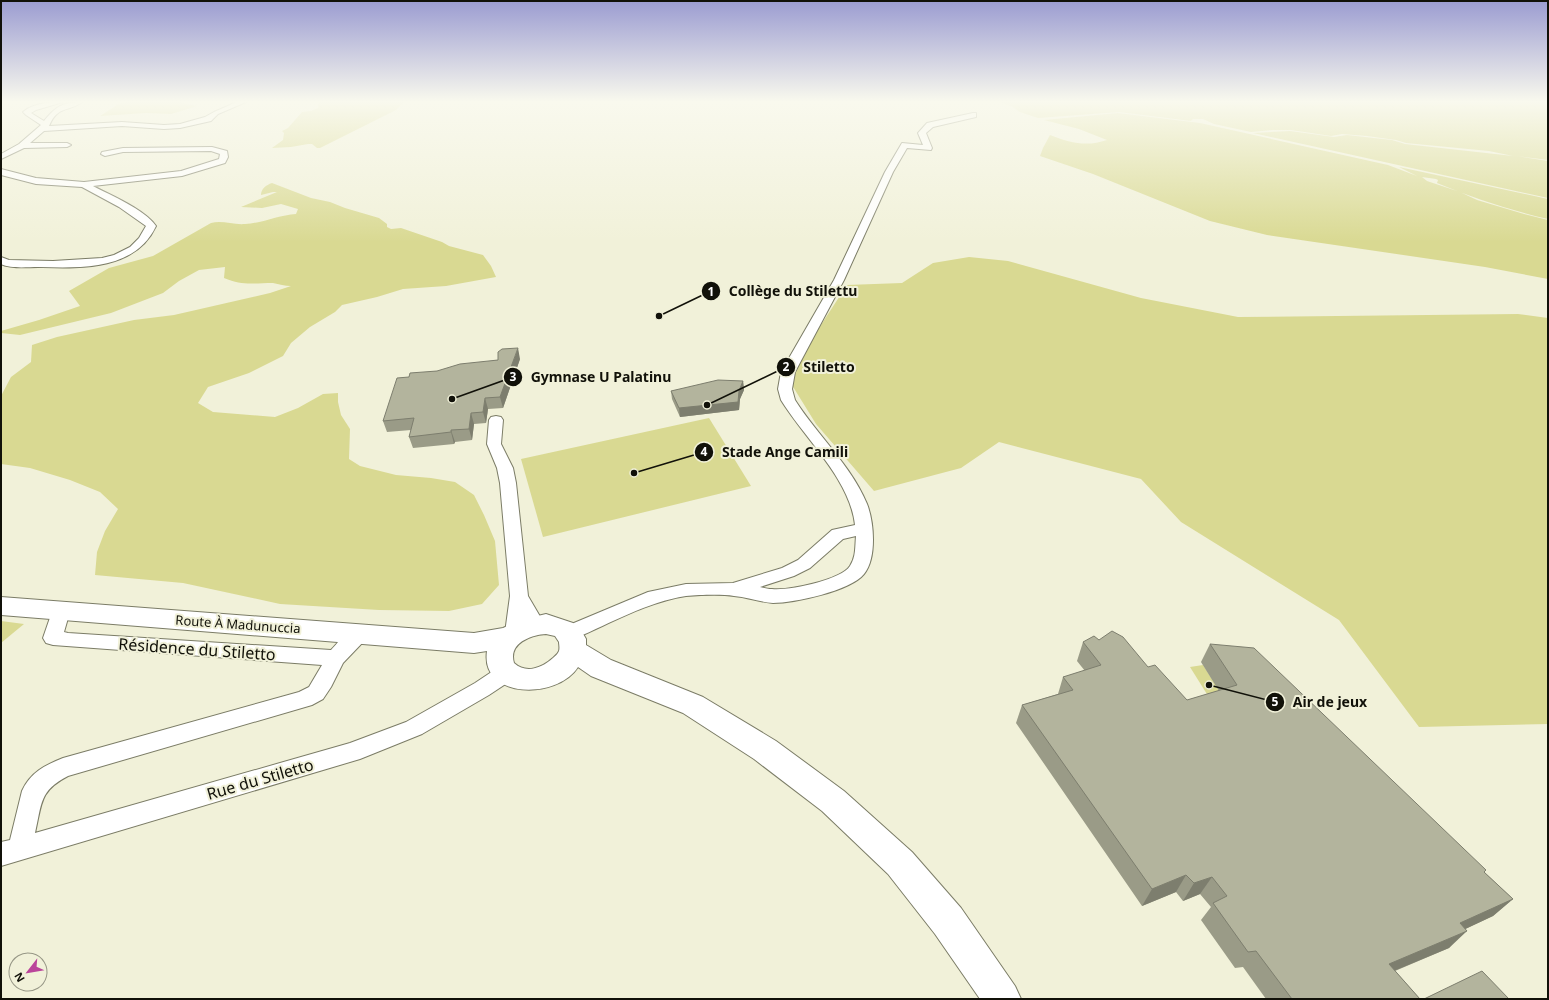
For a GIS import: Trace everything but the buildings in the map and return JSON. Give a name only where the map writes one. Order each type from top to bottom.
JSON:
[{"type":"main road","name":"Route À Madunuccia","points":[[1,606],[474,643],[513,644],[515,678],[527,680],[546,677],[569,651]]},
{"type":"main road","points":[[513,644],[555,625],[569,651],[601,668],[693,705],[764,750],[833,801],[900,863],[948,921],[1002,999]]},
{"type":"street","points":[[1,157],[17,149]]},
{"type":"street","points":[[1,172],[36,181],[84,185],[182,173],[215,164],[222,161],[224,157],[224,153],[212,149],[123,150],[105,154]]},
{"type":"street","points":[[569,651],[648,599],[686,590],[734,590],[773,596],[805,592],[836,584],[857,571],[864,552],[864,529],[862,513],[858,502],[846,482],[794,410],[788,400],[785,389],[788,372],[839,280],[889,172],[903,149]]},
{"type":"street","points":[[3,262],[63,264],[106,260],[131,251],[141,243],[152,226],[122,205],[84,185]]},
{"type":"street","points":[[496,420],[494,444],[505,468],[508,483],[519,596],[513,644]]},
{"type":"street","points":[[734,590],[788,572],[804,564],[838,534],[864,529]]},
{"type":"street","name":"Résidence du Stiletto","points":[[61,611],[53,638],[335,658]]},
{"type":"street","points":[[11,851],[33,791],[47,776],[63,768],[305,699],[316,693],[324,681],[335,658],[359,634]]},
{"type":"street","name":"Rue du Stiletto","points":[[11,851],[352,752],[414,728],[482,689],[513,644]]},
{"type":"green space","points":[[1043,149],[1315,149],[1388,165],[1417,176],[1399,167],[1548,199],[1548,219],[1506,208],[1461,192],[1477,200],[1548,220],[1548,279],[1485,267],[1267,235],[1210,221],[1093,174],[1040,156]],"holes":[[[1422,177],[1436,179],[1438,180],[1437,183],[1458,191],[1427,181]]]},
{"type":"green space","points":[[1324,149],[1447,149],[1513,156],[1489,151],[1465,149],[1548,149],[1548,160],[1517,156],[1548,161],[1548,198]]},
{"type":"green space","points":[[272,183],[311,198],[330,202],[379,218],[387,224],[387,227],[391,229],[401,228],[442,242],[449,246],[483,255],[491,266],[496,277],[446,286],[403,289],[342,305],[335,312],[310,327],[291,343],[283,356],[249,373],[208,387],[198,403],[213,412],[275,417],[298,408],[323,394],[338,393],[338,402],[341,415],[350,429],[349,459],[360,466],[396,475],[455,482],[474,495],[495,541],[499,585],[482,604],[449,611],[379,610],[280,604],[183,583],[95,575],[97,552],[105,531],[118,509],[100,492],[70,480],[30,468],[1,464],[1,396],[11,377],[31,362],[32,345],[57,337],[134,320],[174,315],[270,293],[291,286],[273,283],[253,284],[231,281],[224,278],[225,267],[199,270],[179,281],[163,293],[111,313],[20,335],[1,333],[1,331],[80,306],[69,291],[109,268],[153,256],[211,223],[252,223],[296,214],[298,209],[281,204],[262,208],[241,207],[277,192],[261,195],[264,188]]},
{"type":"green space","points":[[969,257],[1008,261],[1141,298],[1238,317],[1518,314],[1548,318],[1548,724],[1419,727],[1339,620],[1181,522],[1141,479],[999,442],[961,468],[874,491],[816,424],[787,377],[847,285],[902,283],[933,263]]},
{"type":"green space","points":[[709,418],[751,486],[543,537],[521,459]]},
{"type":"green space","points":[[1,621],[24,624],[1,643]]},
{"type":"green space","points":[[1203,665],[1227,703],[1215,707],[1190,667]]},
{"type":"place","name":"Collège du Stilettu","points":[[659,316]]},
{"type":"place","name":"Gymnase U Palatinu","points":[[452,399]]},
{"type":"place","name":"Stiletto","points":[[707,405]]},
{"type":"place","name":"Stade Ange Camili","points":[[634,473]]},
{"type":"place","name":"Air de jeux","points":[[1209,685]]}]
